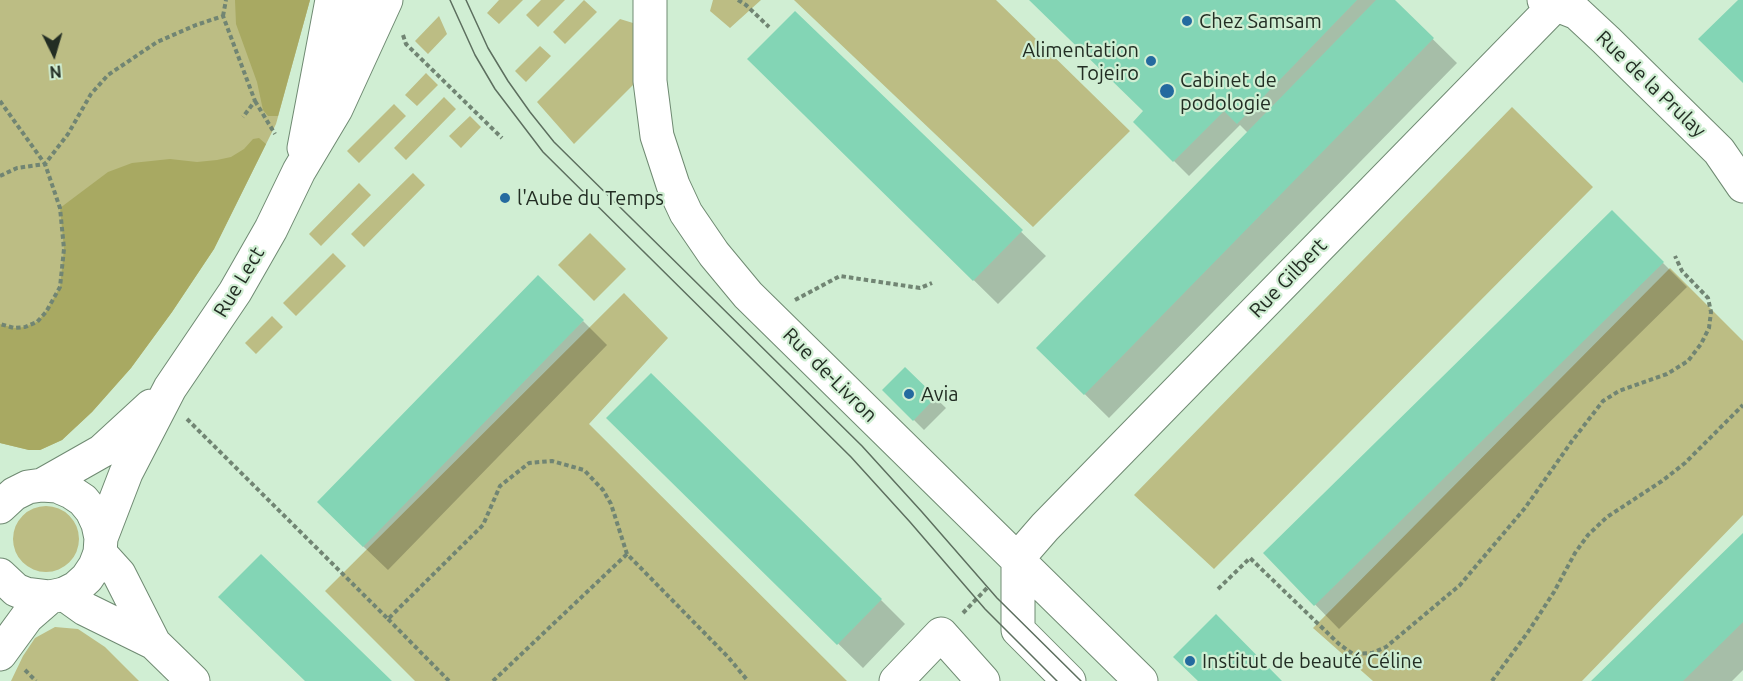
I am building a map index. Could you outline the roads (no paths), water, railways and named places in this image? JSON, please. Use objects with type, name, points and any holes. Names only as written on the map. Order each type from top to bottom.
[{"type":"street","name":"Rue Lect","points":[[299,171],[332,0]]},
{"type":"street","name":"Rue Lect","points":[[299,171],[359,0]]},
{"type":"street","name":"Rue de-Livron","points":[[650,0],[650,81],[657,136],[686,213],[714,255],[748,295],[1141,681]]},
{"type":"street","name":"Rue Gilbert","points":[[1018,558],[1045,527],[1553,2]]},
{"type":"street","name":"Rue de la Prulay","points":[[1553,2],[1577,13],[1606,40],[1719,151],[1743,186]]},
{"type":"street","name":"Rue Lect","points":[[0,654],[27,617],[57,595],[76,588],[95,566],[100,545],[126,473],[170,388],[235,292],[271,229],[299,171],[394,13]]},
{"type":"street","name":"Rue Lect","points":[[0,507],[23,482],[102,451],[170,388]]},
{"type":"street","points":[[23,482],[57,486],[83,500],[95,517],[100,545],[119,574],[154,643]]},
{"type":"street","points":[[1018,558],[1017,630],[1069,681]]},
{"type":"street","points":[[0,575],[16,590],[26,594],[57,595],[154,643],[193,681]]},
{"type":"street","points":[[896,681],[941,634],[983,681]]},
{"type":"tram line","points":[[450,0],[475,55],[495,89],[543,152],[851,457],[985,609],[1057,681]]},
{"type":"tram line","points":[[466,0],[488,48],[508,81],[554,142],[862,446],[997,598],[1081,681]]},
{"type":"place","name":"Chez Samsam","points":[[1187,21]]},
{"type":"place","name":"Alimentation Tojeiro","points":[[1151,61]]},
{"type":"place","name":"Cabinet de podologie","points":[[1167,91]]},
{"type":"place","name":"l'Aube du Temps","points":[[505,198]]},
{"type":"place","name":"Avia","points":[[909,394]]},
{"type":"place","name":"Institut de beauté Céline","points":[[1190,661]]}]
